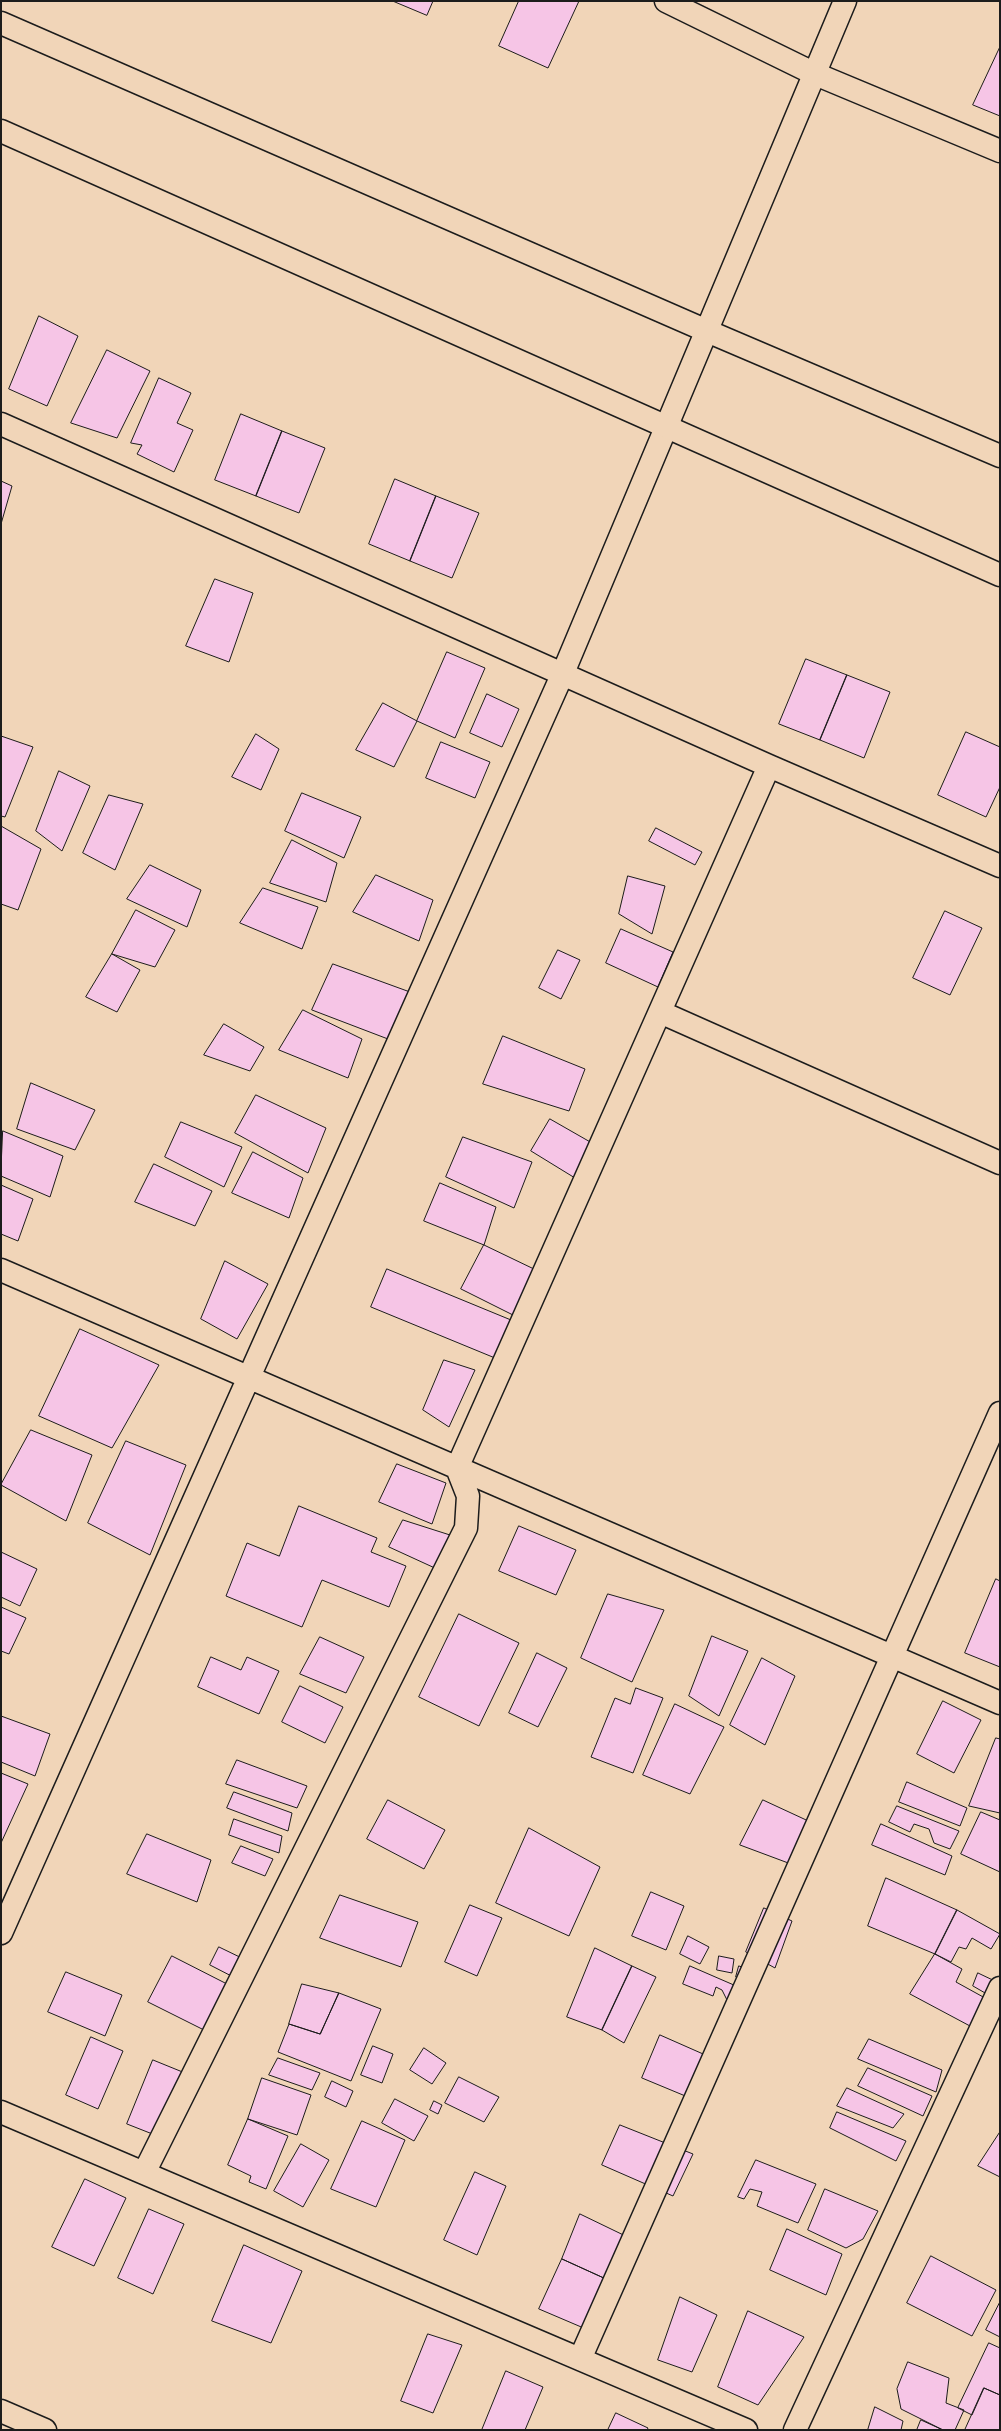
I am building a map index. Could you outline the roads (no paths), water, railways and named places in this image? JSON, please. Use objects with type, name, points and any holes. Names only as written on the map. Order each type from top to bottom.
[{"type":"street","points":[[666,1],[813,73],[1000,151]]},
{"type":"street","points":[[1,1933],[563,673],[665,426],[707,331],[813,73],[845,1]]},
{"type":"street","points":[[1,23],[707,331],[1000,456]]},
{"type":"street","points":[[1,131],[1000,575]]},
{"type":"street","points":[[1,424],[769,766],[1000,866]]},
{"type":"street","points":[[144,2173],[466,1528],[468,1496],[457,1468],[769,766]]},
{"type":"street","points":[[660,1012],[1000,1163]]},
{"type":"street","points":[[1,1270],[1000,1703]]},
{"type":"street","points":[[580,2359],[1000,1413]]},
{"type":"street","points":[[795,2430],[1000,1988]]},
{"type":"street","points":[[1,2112],[746,2430]]},
{"type":"street","points":[[1,2411],[45,2430]]}]
